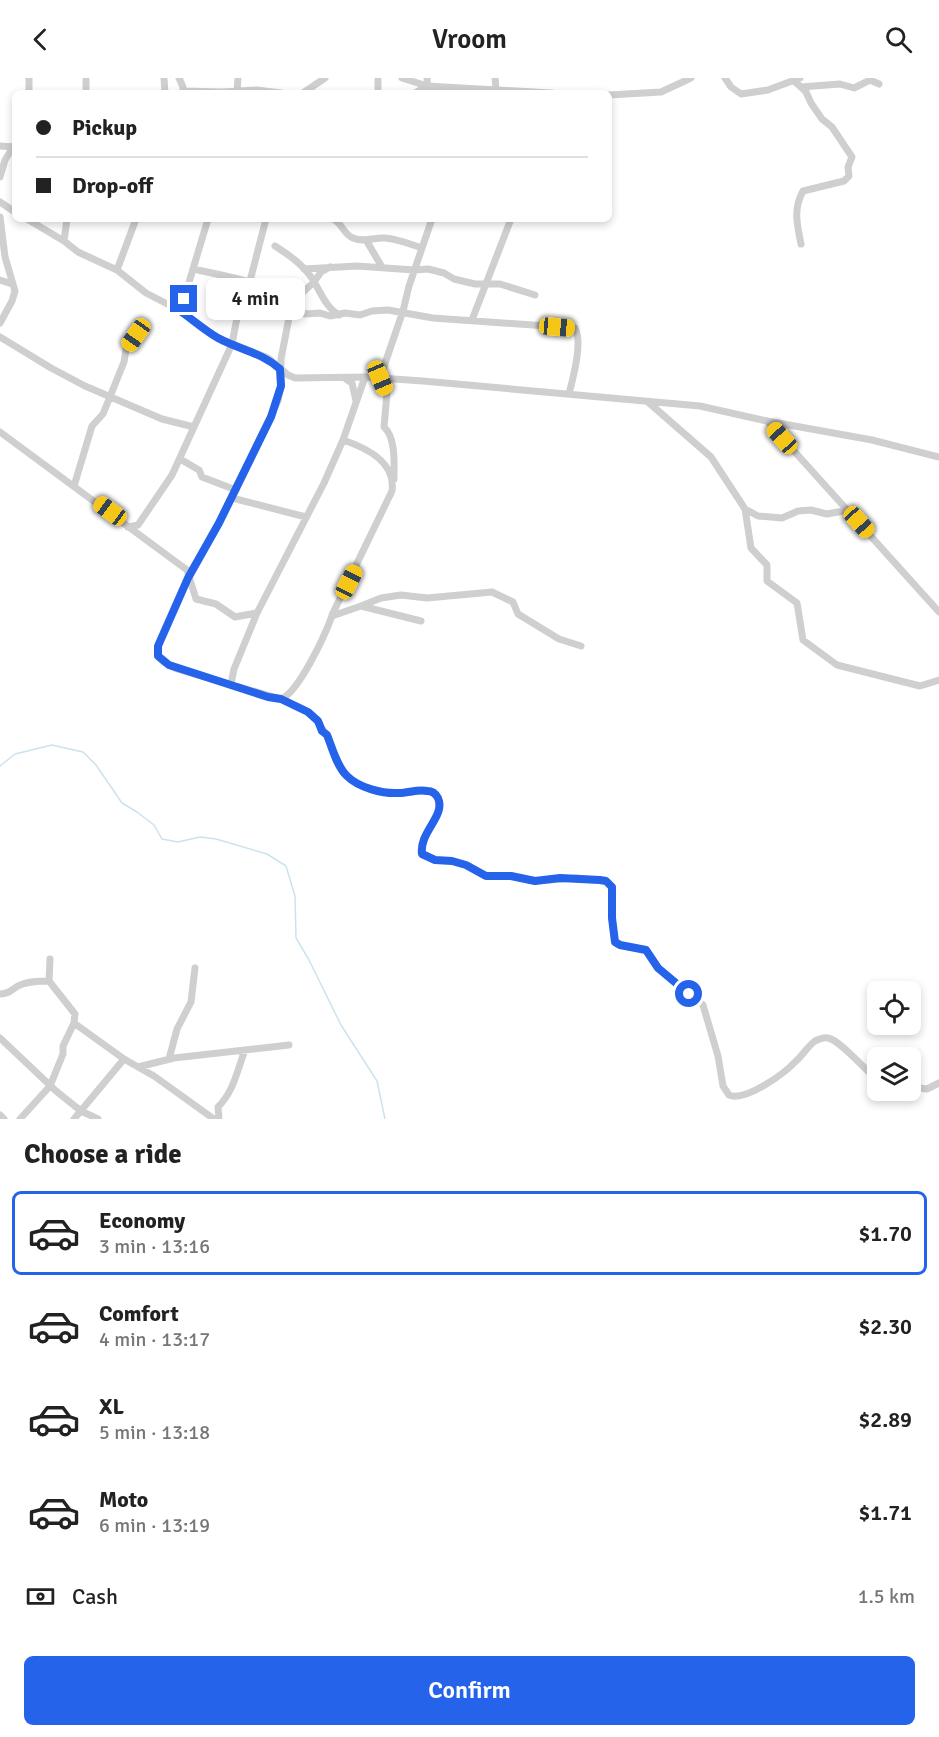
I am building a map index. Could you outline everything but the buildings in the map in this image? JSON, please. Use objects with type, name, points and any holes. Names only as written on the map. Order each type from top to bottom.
[{"type":"street","points":[[307,90],[325,78]]},
{"type":"street","points":[[402,78],[427,86],[510,90]]},
{"type":"street","points":[[495,78],[496,89]]},
{"type":"street","points":[[612,95],[660,92],[691,78]]},
{"type":"street","points":[[725,78],[730,87],[741,94],[768,90],[797,79],[822,119],[832,128],[852,157],[848,167],[849,176],[844,181],[803,191],[800,196],[796,215],[801,244]]},
{"type":"street","points":[[801,87],[840,84],[854,88],[870,80],[879,84]]},
{"type":"street","points":[[0,177],[5,160],[12,149]]},
{"type":"street","points":[[0,217],[5,257],[14,295],[0,323]]},
{"type":"street","points":[[32,222],[78,252],[117,270],[146,293],[179,310],[218,338],[268,358],[295,378],[380,378],[700,406],[766,421],[872,440],[939,457]]},
{"type":"street","points":[[64,241],[67,222]]},
{"type":"street","points":[[117,270],[135,222]]},
{"type":"street","points":[[179,310],[207,222]]},
{"type":"street","points":[[128,527],[138,525],[162,493],[180,459],[232,344],[264,222]]},
{"type":"street","points":[[338,222],[346,234],[356,239],[390,238],[422,248]]},
{"type":"street","points":[[281,699],[292,692],[321,643],[392,491],[394,479],[392,443],[384,427],[387,393],[380,378],[431,222]]},
{"type":"street","points":[[472,320],[510,222]]},
{"type":"street","points":[[366,240],[382,267]]},
{"type":"street","points":[[275,246],[304,268],[331,310],[339,315]]},
{"type":"street","points":[[330,267],[321,272],[314,282],[292,302],[280,359],[281,386],[278,401],[234,494],[188,578],[158,646],[158,656],[162,661],[177,669],[281,699],[308,712],[318,721],[322,731],[327,735],[346,776],[357,783],[380,791],[397,793],[428,790],[435,794],[439,799],[440,810],[425,833],[421,846],[422,854],[435,860],[466,865],[486,876],[511,876],[535,881],[576,878],[606,881],[612,887],[613,939],[620,945],[646,950],[658,968],[703,1005],[718,1056],[723,1086],[729,1095],[740,1097],[765,1084],[788,1069],[815,1041],[825,1038],[843,1048],[867,1070]]},
{"type":"street","points":[[304,268],[428,269],[444,273],[454,279],[500,284],[535,295]]},
{"type":"street","points":[[193,269],[247,281],[292,302],[305,314],[320,313],[330,316],[345,313],[360,315],[380,310],[403,311],[433,318],[575,328],[578,336],[569,394]]},
{"type":"street","points":[[0,279],[12,284]]},
{"type":"street","points":[[74,486],[92,426],[103,414],[124,362],[126,349],[136,335]]},
{"type":"street","points":[[0,337],[85,386],[111,395],[162,419],[194,427]]},
{"type":"street","points":[[231,684],[234,669],[257,613],[343,440],[365,377]]},
{"type":"street","points":[[346,379],[352,383],[356,401]]},
{"type":"street","points":[[648,402],[711,457],[744,509],[751,548],[767,565],[767,580],[797,603],[803,640],[837,665],[920,686],[939,680]]},
{"type":"street","points":[[766,421],[939,612]]},
{"type":"street","points":[[0,432],[187,570],[196,599],[216,604],[235,617],[257,613]]},
{"type":"street","points":[[343,440],[369,449],[384,464],[394,479]]},
{"type":"street","points":[[180,459],[199,470],[202,477],[234,494],[306,517]]},
{"type":"street","points":[[744,509],[758,516],[782,518],[798,511],[811,510],[827,514],[848,510]]},
{"type":"street","points":[[332,616],[381,598],[401,595],[427,598],[492,592],[513,602],[518,614],[559,639],[581,646]]},
{"type":"street","points":[[362,606],[421,621]]},
{"type":"street","points":[[20,1119],[50,1086],[63,1054],[63,1046],[74,1023],[75,1014],[49,981],[50,959]]},
{"type":"street","points":[[169,1059],[177,1029],[191,1002],[195,968]]},
{"type":"street","points":[[0,994],[9,994],[19,985],[35,981],[49,981]]},
{"type":"street","points":[[74,1023],[214,1119]]},
{"type":"street","points":[[0,1038],[50,1086],[81,1111],[98,1119]]},
{"type":"street","points":[[138,1067],[169,1059],[289,1045]]},
{"type":"street","points":[[219,1119],[218,1107],[232,1089],[244,1050]]},
{"type":"street","points":[[74,1119],[124,1059]]},
{"type":"street","points":[[921,1088],[927,1089],[939,1083]]},
{"type":"street","points":[[0,1115],[4,1119]]},
{"type":"waterway","points":[[0,766],[15,754],[52,745],[83,752],[96,765],[122,803],[154,825],[162,839],[178,842],[200,837],[216,839],[267,854],[286,866],[295,896],[296,938],[341,1025],[377,1081],[385,1119]]},
{"type":"route","points":[[184,299],[179,310],[218,338],[268,358],[280,369],[281,386],[271,417],[232,498],[188,578],[158,646],[157,652],[162,661],[177,669],[281,699],[308,712],[318,721],[322,731],[327,735],[346,776],[357,783],[380,791],[397,793],[428,790],[435,794],[439,799],[440,810],[425,833],[421,846],[422,854],[435,860],[466,865],[486,876],[511,876],[535,881],[576,878],[606,881],[612,887],[613,939],[615,942],[646,950],[658,968],[689,994]]}]
